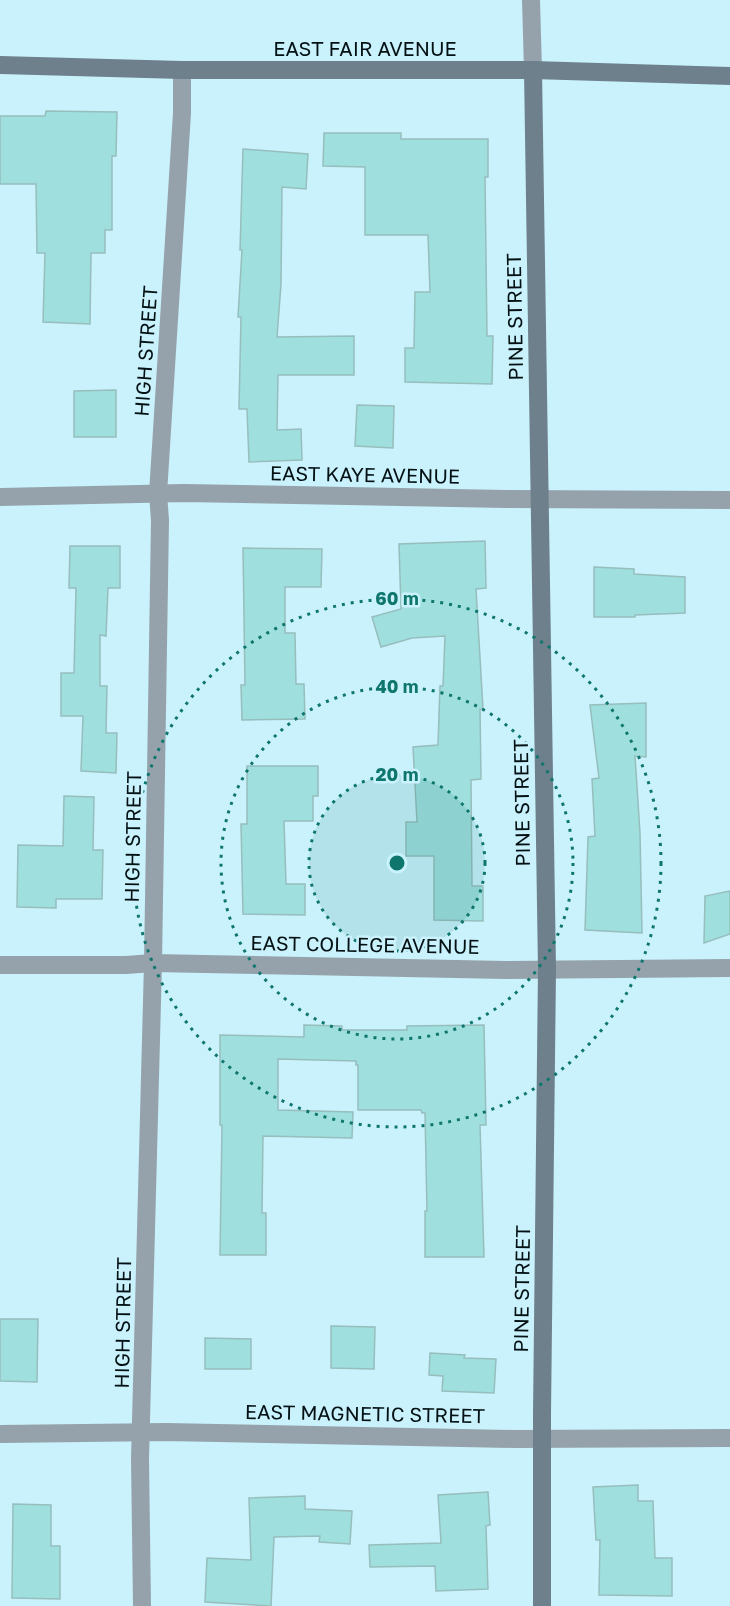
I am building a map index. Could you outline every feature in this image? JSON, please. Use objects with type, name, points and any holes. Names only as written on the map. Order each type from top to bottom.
[{"type":"street","name":"PINE STREET","points":[[531,0],[547,969],[542,1606]]},
{"type":"street","name":"EAST FAIR AVENUE","points":[[0,65],[182,70],[533,70],[730,76]]},
{"type":"street","name":"HIGH STREET","points":[[142,1606],[140,1460],[153,963],[160,520],[158,494],[182,113],[182,70]]},
{"type":"street","name":"EAST KAYE AVENUE","points":[[0,497],[158,494],[730,500]]},
{"type":"street","name":"EAST COLLEGE AVENUE","points":[[0,965],[153,963],[547,969],[730,968]]},
{"type":"street","name":"EAST MAGNETIC STREET","points":[[0,1434],[142,1432],[542,1438],[730,1438]]},
{"type":"building","points":[[46,111],[117,112],[116,156],[112,156],[112,230],[105,230],[105,253],[91,253],[90,324],[43,322],[45,253],[37,253],[36,184],[0,184],[0,116],[45,116]]},
{"type":"building","points":[[324,133],[401,133],[401,139],[488,139],[488,177],[485,177],[487,336],[493,336],[492,384],[405,382],[405,348],[414,348],[415,292],[430,292],[428,235],[365,235],[365,167],[323,166]]},
{"type":"building","points":[[243,149],[308,154],[306,189],[282,187],[281,284],[277,337],[354,336],[354,375],[278,375],[277,430],[301,429],[302,460],[249,462],[247,409],[239,409],[241,317],[238,317],[242,250],[240,250]]},
{"type":"building","points":[[116,390],[116,437],[74,437],[74,391]]},
{"type":"building","points":[[357,405],[394,406],[393,448],[355,446]]},
{"type":"building","points":[[485,541],[486,588],[476,589],[483,709],[480,709],[481,779],[471,780],[472,886],[483,886],[483,921],[434,920],[434,856],[406,856],[406,822],[417,822],[413,747],[438,745],[445,636],[412,638],[381,647],[372,617],[401,609],[399,544]]},
{"type":"building","points":[[70,546],[120,546],[120,588],[108,588],[106,636],[100,635],[100,686],[107,686],[106,733],[117,733],[116,773],[81,771],[83,716],[61,716],[61,673],[74,673],[76,588],[69,588]]},
{"type":"building","points":[[243,548],[322,549],[321,587],[285,587],[285,633],[295,633],[296,684],[304,684],[305,719],[242,720],[241,685],[245,685]]},
{"type":"building","points":[[594,567],[634,569],[634,574],[685,577],[685,613],[635,615],[635,617],[594,617]]},
{"type":"building","points":[[646,703],[646,757],[635,756],[640,833],[642,933],[585,930],[588,837],[595,836],[592,779],[599,778],[590,705]]},
{"type":"building","points":[[247,766],[318,766],[318,796],[313,796],[313,821],[284,821],[286,884],[305,884],[305,915],[243,914],[241,824],[247,824]]},
{"type":"building","points":[[64,796],[94,797],[93,850],[103,850],[102,899],[56,899],[56,908],[17,907],[18,845],[63,846]]},
{"type":"building","points":[[730,891],[730,934],[704,943],[705,896]]},
{"type":"building","points":[[304,1025],[342,1026],[342,1030],[407,1030],[407,1026],[484,1025],[486,1125],[480,1125],[484,1257],[425,1257],[425,1211],[427,1211],[425,1113],[421,1110],[358,1110],[358,1065],[356,1061],[278,1059],[278,1110],[353,1112],[352,1138],[263,1136],[262,1213],[266,1213],[266,1255],[220,1255],[222,1125],[220,1125],[220,1035],[304,1037]]},
{"type":"building","points":[[0,1319],[38,1319],[37,1382],[0,1381]]},
{"type":"building","points":[[331,1326],[375,1327],[374,1369],[331,1368]]},
{"type":"building","points":[[205,1338],[251,1339],[251,1369],[205,1369]]},
{"type":"building","points":[[430,1353],[465,1355],[464,1358],[496,1359],[494,1393],[442,1391],[443,1376],[429,1375]]},
{"type":"building","points":[[638,1485],[638,1501],[653,1501],[655,1558],[672,1558],[672,1596],[599,1595],[600,1540],[596,1540],[593,1487]]},
{"type":"building","points":[[488,1492],[490,1525],[486,1526],[488,1589],[436,1591],[435,1566],[370,1567],[369,1545],[441,1543],[438,1495]]},
{"type":"building","points":[[305,1496],[305,1509],[352,1511],[350,1544],[319,1542],[320,1536],[274,1537],[271,1606],[205,1602],[207,1558],[251,1560],[249,1498]]},
{"type":"building","points":[[13,1504],[51,1505],[51,1546],[60,1546],[60,1599],[12,1598]]}]
